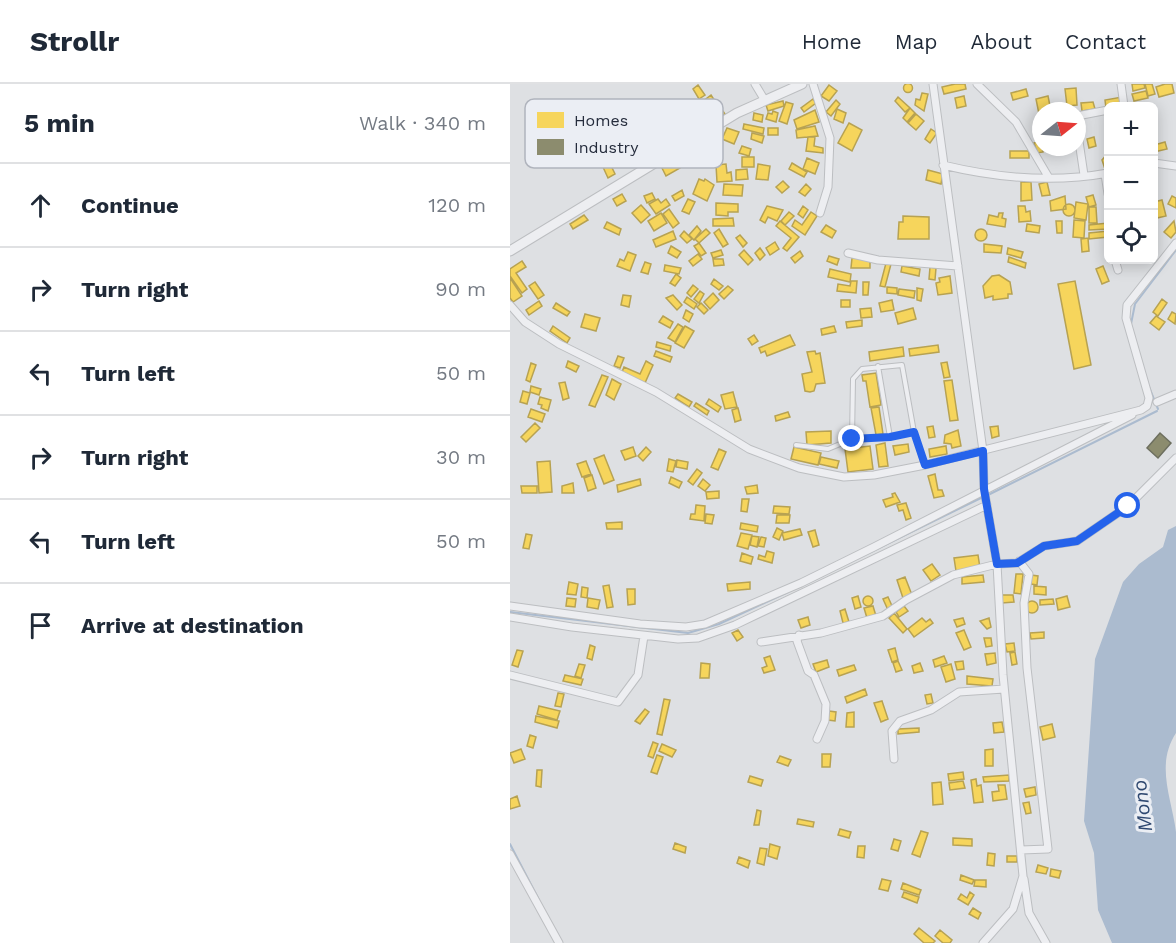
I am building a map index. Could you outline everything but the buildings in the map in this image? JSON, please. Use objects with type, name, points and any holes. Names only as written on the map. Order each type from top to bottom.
[{"type":"street","points":[[755,84],[764,99]]},
{"type":"street","points":[[723,124],[764,99],[802,84]]},
{"type":"street","points":[[813,84],[830,138],[828,187],[820,213]]},
{"type":"street","points":[[933,84],[983,451],[984,489],[997,564],[1004,688],[1023,876],[1029,914],[1046,943]]},
{"type":"street","points":[[977,84],[1016,122],[1049,178]]},
{"type":"street","points":[[1121,84],[1123,102]]},
{"type":"street","points":[[1086,114],[1104,111]]},
{"type":"street","points":[[1081,156],[1084,176]]},
{"type":"street","points":[[1158,164],[1176,166]]},
{"type":"street","points":[[943,165],[991,177],[1049,178],[1104,173]]},
{"type":"street","points":[[510,251],[649,168]]},
{"type":"street","points":[[1150,405],[1126,318],[1128,305],[1176,243]]},
{"type":"street","points":[[848,253],[878,260],[957,266]]},
{"type":"street","points":[[1116,264],[1118,270]]},
{"type":"street","points":[[510,305],[525,322],[559,344],[656,392],[749,449],[799,468],[844,477],[874,475],[925,465],[1150,405]]},
{"type":"street","points":[[510,606],[640,624],[686,627],[705,624],[801,583],[984,489],[1100,434],[1150,405],[1176,394]]},
{"type":"street","points":[[761,642],[821,633],[883,616],[906,600],[953,575],[1019,561],[1044,546],[1077,541],[1128,506],[1176,458]]},
{"type":"street","points":[[510,616],[644,636],[698,638],[728,628],[987,505]]},
{"type":"street","points":[[1019,561],[1029,574],[1024,603],[1027,668],[1048,849],[1021,850]]},
{"type":"street","points":[[799,635],[796,641],[808,671],[814,675],[826,704],[825,721],[817,739]]},
{"type":"street","points":[[510,675],[618,702],[638,675],[644,636]]},
{"type":"street","points":[[894,759],[892,731],[900,721],[931,710],[960,692],[1004,688]]},
{"type":"street","points":[[510,854],[559,943]]},
{"type":"street","points":[[983,943],[1013,909],[1023,876]]},
{"type":"lane","points":[[852,439],[853,379],[862,369],[902,364],[914,432],[925,465]]},
{"type":"lane","points":[[878,366],[890,437]]},
{"type":"lane","points":[[796,445],[828,450],[852,439],[890,437],[914,432]]},
{"type":"water","name":"Mono","points":[[1176,526],[1176,733],[1170,745],[1166,770],[1176,832],[1176,943],[1112,943],[1098,910],[1094,853],[1084,821],[1095,659],[1123,582],[1139,564],[1163,547],[1168,530]]},
{"type":"waterway","points":[[1131,324],[1135,304],[1176,250]]},
{"type":"waterway","points":[[1149,387],[1158,409]]},
{"type":"waterway","points":[[988,495],[1157,411]]},
{"type":"waterway","points":[[850,562],[983,497]]},
{"type":"waterway","points":[[510,612],[688,633],[719,624],[788,592]]},
{"type":"waterway","points":[[510,844],[539,900]]},
{"type":"route","points":[[852,439],[890,437],[914,432],[925,465],[983,451],[984,489],[997,564],[1017,563],[1044,546],[1077,541],[1128,506]]}]
